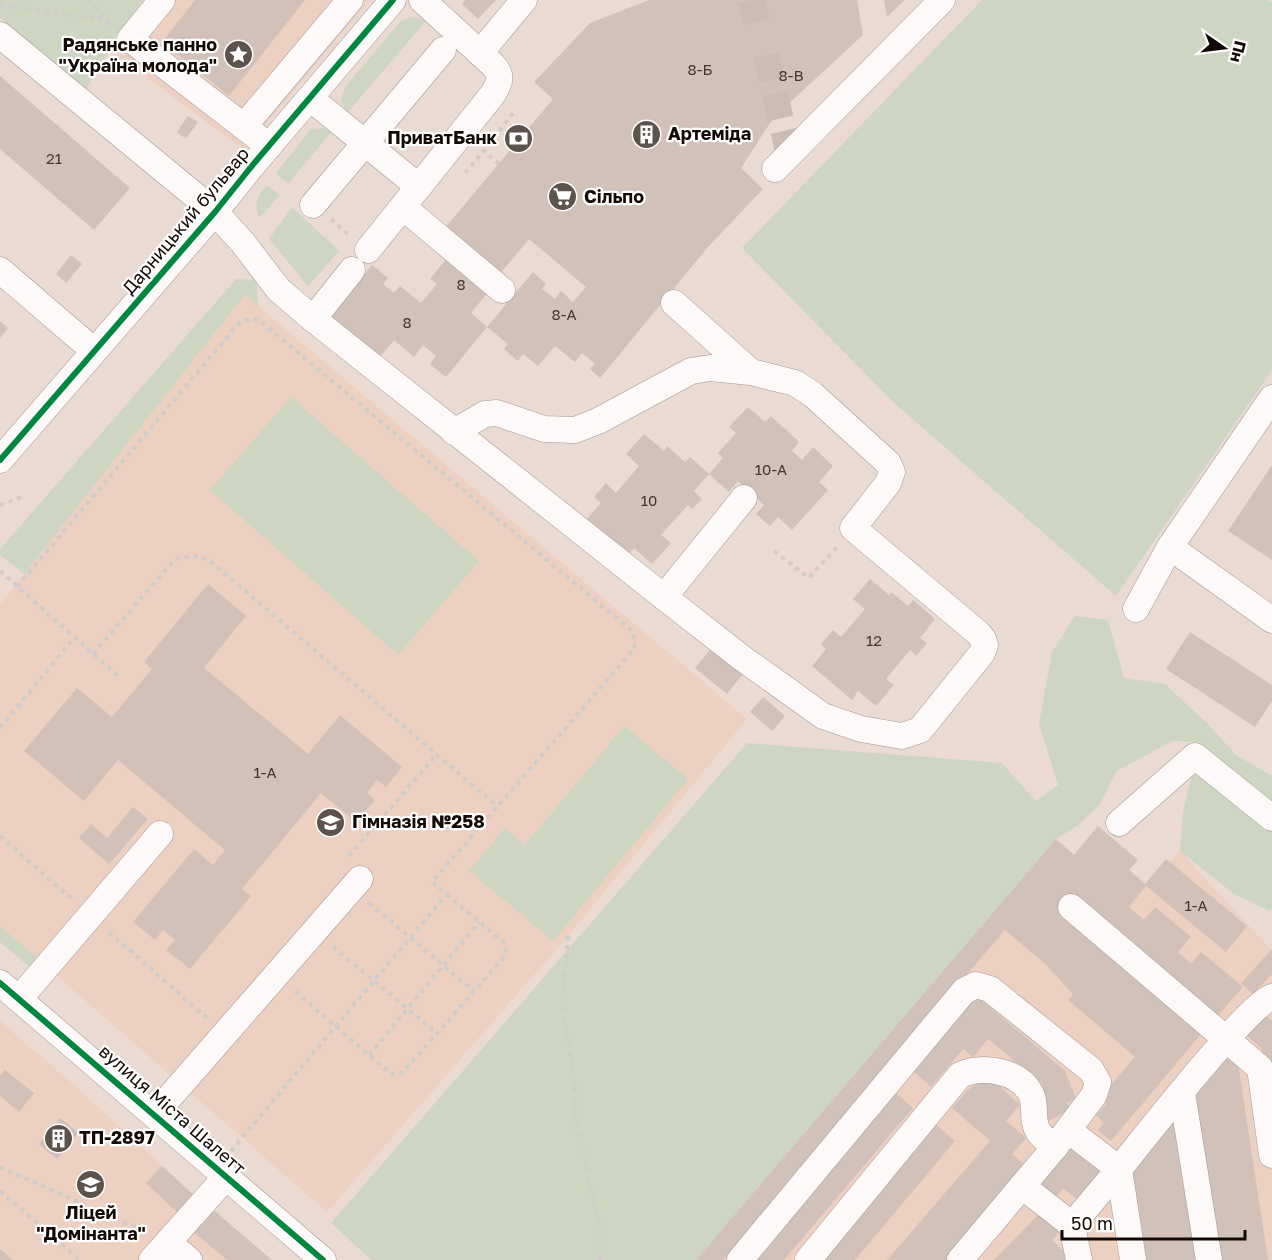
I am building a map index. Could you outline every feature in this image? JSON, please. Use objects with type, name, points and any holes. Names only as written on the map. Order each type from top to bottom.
[{"type":"street","points":[[162,0],[130,39],[269,146]]},
{"type":"street","points":[[244,126],[350,0]]},
{"type":"street","name":"Дарницький бульвар","points":[[0,460],[215,212],[393,0]]},
{"type":"street","points":[[313,319],[493,94],[501,80],[499,71],[422,0]]},
{"type":"street","points":[[480,53],[524,0]]},
{"type":"street","points":[[775,169],[942,0]]},
{"type":"street","points":[[0,35],[215,212],[243,243],[279,290],[313,319],[454,432],[664,597],[823,716],[861,729],[902,736],[911,734],[920,730],[982,653],[985,645],[978,633],[853,528],[888,483],[892,472],[888,463],[804,388],[795,383],[751,372],[710,368],[691,371],[598,421],[575,430],[544,429],[497,412],[485,414],[454,432]]},
{"type":"street","points":[[313,205],[443,50]]},
{"type":"street","points":[[310,98],[419,187]]},
{"type":"street","points":[[403,207],[502,290]]},
{"type":"street","points":[[0,270],[93,350]]},
{"type":"street","points":[[674,303],[751,372]]},
{"type":"street","points":[[1136,609],[1170,547],[1272,398]]},
{"type":"street","points":[[664,597],[744,498]]},
{"type":"street","points":[[1170,547],[1272,620]]},
{"type":"street","points":[[1119,823],[1195,756],[1272,818]]},
{"type":"street","points":[[20,999],[159,834]]},
{"type":"street","points":[[154,1115],[356,884]]},
{"type":"street","points":[[1071,907],[1260,1068],[1272,1155]]},
{"type":"street","name":"вулиця Міста Шалетт","points":[[0,983],[154,1115],[227,1165],[323,1260]]},
{"type":"street","points":[[740,1260],[970,987],[983,985],[1095,1075],[1098,1082],[1097,1089],[1061,1138],[960,1260]]},
{"type":"street","points":[[1072,1226],[1226,1039],[1261,1004],[1272,997]]},
{"type":"street","points":[[808,1260],[960,1075],[971,1070],[986,1069],[1004,1073],[1021,1083],[1030,1093],[1035,1107],[1038,1131],[1061,1138],[1119,1169]]},
{"type":"street","points":[[1182,1093],[1209,1260]]},
{"type":"street","points":[[189,1260],[160,1251],[227,1165]]},
{"type":"street","points":[[1119,1169],[1133,1260]]},
{"type":"street","points":[[1022,1186],[1072,1226],[1079,1260]]},
{"type":"path","points":[[89,0],[114,26]]},
{"type":"path","points":[[0,5],[106,20]]},
{"type":"path","points":[[471,166],[513,113]]},
{"type":"path","points":[[484,151],[499,164]]},
{"type":"path","points":[[313,205],[360,260]]},
{"type":"path","points":[[17,587],[239,323],[249,319],[259,320],[631,630],[635,639],[634,649],[432,882],[503,942],[506,950],[505,956],[403,1072],[398,1075],[391,1074],[276,975]]},
{"type":"path","points":[[0,505],[22,497]]},
{"type":"path","points":[[774,550],[809,578],[853,528]]},
{"type":"path","points":[[93,654],[175,560],[194,556],[208,560],[498,807]]},
{"type":"path","points":[[0,570],[119,677]]},
{"type":"path","points":[[0,728],[74,638]]},
{"type":"path","points":[[436,754],[342,863],[356,884],[410,938],[474,991]]},
{"type":"path","points":[[0,836],[225,1034]]},
{"type":"path","points":[[227,1165],[336,1026],[447,894]]},
{"type":"path","points":[[369,1055],[479,922]]},
{"type":"path","points":[[314,931],[437,1033]]},
{"type":"path","points":[[568,936],[562,1006],[574,1077],[576,1125],[600,1224],[600,1260]]},
{"type":"path","points":[[0,1167],[160,1251]]},
{"type":"path","points":[[0,1191],[80,1260]]},
{"type":"shaded area","points":[[149,0],[370,0],[244,150],[115,54]]},
{"type":"shaded area","name":"Гімназія №258","points":[[245,295],[747,719],[568,936],[327,1212],[0,926],[0,604]]},
{"type":"shaded area","points":[[1098,826],[1138,860],[1129,870],[1147,885],[1180,851],[1272,951],[1272,1260],[696,1260],[1056,839],[1074,855]]},
{"type":"shaded area","name":"Ліцей \"Домінанта\"","points":[[0,1021],[73,1084],[197,1198],[272,1260],[0,1260]]},
{"type":"green space","points":[[0,0],[142,0],[85,90],[0,18]]},
{"type":"green space","points":[[982,0],[1267,0],[1272,3],[1272,370],[1116,596],[893,402],[742,248]]},
{"type":"green space","points":[[412,17],[427,20],[347,113],[341,101],[345,87],[400,22]]},
{"type":"green space","points":[[322,128],[332,131],[288,184],[276,173],[311,129]]},
{"type":"green space","points":[[267,185],[280,195],[259,218],[257,200]]},
{"type":"green space","points":[[292,207],[339,251],[308,286],[269,239]]},
{"type":"green space","points":[[236,279],[257,280],[258,306],[245,295],[24,574],[0,555],[0,549]]},
{"type":"green space","points":[[291,397],[479,561],[398,655],[210,490]]},
{"type":"green space","points":[[1075,616],[1108,620],[1124,678],[1165,684],[1208,724],[1236,755],[1272,776],[1272,909],[1270,911],[1234,894],[1180,851],[1183,812],[1200,742],[1172,741],[1117,771],[1099,805],[1077,826],[1056,839],[696,1260],[371,1260],[331,1223],[747,743],[1002,763],[1036,801],[1058,785],[1039,724],[1052,652]]},
{"type":"green space","points":[[624,726],[688,779],[553,941],[469,871],[505,828],[525,845]]},
{"type":"green space","points":[[0,926],[40,960],[32,969],[0,942]]},
{"type":"building","points":[[195,0],[305,0],[229,96],[162,42]]},
{"type":"building","points":[[465,0],[496,0],[478,19],[462,4]]},
{"type":"building","points":[[649,0],[857,0],[863,35],[774,117],[741,168],[763,189],[708,247],[600,378],[590,369],[595,364],[582,353],[575,362],[555,346],[538,366],[523,354],[518,361],[504,349],[508,344],[487,327],[533,272],[546,284],[542,289],[555,299],[561,291],[573,302],[586,287],[529,239],[499,275],[444,229],[553,99],[534,82],[590,23]]},
{"type":"building","points":[[884,0],[905,0],[887,17]]},
{"type":"building","points":[[0,76],[130,188],[94,230],[0,149]]},
{"type":"building","points":[[188,116],[198,122],[186,139],[177,132]]},
{"type":"building","points":[[71,255],[82,264],[66,283],[56,274]]},
{"type":"building","points":[[449,256],[490,290],[471,313],[487,327],[446,377],[430,364],[436,356],[423,345],[414,357],[394,340],[373,365],[327,319],[372,265],[388,278],[383,284],[394,293],[400,286],[421,303],[437,284],[430,279]]},
{"type":"building","points":[[0,321],[8,328],[0,338]]},
{"type":"building","points":[[748,407],[765,422],[771,416],[799,442],[792,451],[802,460],[813,447],[833,466],[819,482],[828,490],[792,530],[778,517],[770,526],[756,514],[764,505],[738,481],[729,492],[709,474],[723,458],[718,453],[736,433],[729,427]]},
{"type":"building","points":[[644,434],[664,451],[667,446],[685,462],[690,457],[709,474],[694,491],[702,499],[692,509],[688,505],[661,535],[671,543],[652,564],[634,548],[627,557],[585,521],[601,503],[594,497],[606,483],[616,493],[639,466],[626,454]]},
{"type":"building","points":[[1272,465],[1272,560],[1228,531]]},
{"type":"building","points":[[870,579],[889,595],[891,592],[908,606],[913,600],[935,619],[920,638],[927,643],[916,656],[910,650],[886,679],[894,685],[876,706],[858,691],[852,700],[812,666],[826,649],[821,644],[833,630],[841,637],[865,609],[853,599]]},
{"type":"building","points":[[208,584],[246,616],[204,668],[308,754],[340,715],[402,767],[386,787],[377,780],[367,793],[375,800],[356,822],[321,793],[242,889],[251,896],[190,969],[166,950],[175,940],[163,930],[155,940],[133,922],[194,849],[213,865],[225,850],[118,760],[84,801],[24,751],[77,688],[112,717],[152,669],[144,662]]},
{"type":"building","points":[[1190,632],[1272,685],[1272,701],[1255,727],[1166,669]]},
{"type":"building","points":[[711,649],[743,674],[727,694],[695,668]]},
{"type":"building","points":[[763,697],[785,716],[772,731],[750,712]]},
{"type":"building","points":[[133,807],[148,819],[109,864],[79,838],[91,824],[107,838]]},
{"type":"building","points":[[1098,826],[1138,860],[1129,870],[1145,884],[1166,859],[1247,926],[1226,952],[1146,886],[1129,907],[1144,920],[1155,907],[1191,937],[1178,952],[1191,964],[1201,952],[1243,987],[1217,1017],[1072,894],[1058,910],[1202,1033],[1111,1141],[1098,1130],[1104,1123],[1096,1115],[1107,1103],[1101,1097],[1135,1057],[1068,1000],[1073,994],[1045,964],[1005,930],[723,1260],[696,1260],[1056,839],[1074,855]]},
{"type":"building","points":[[1272,949],[1272,974],[1253,994],[1241,983]]},
{"type":"building","points":[[977,996],[1065,1071],[1076,1099],[1067,1103],[1070,1111],[1045,1122],[1042,1084],[988,1039],[973,1057],[963,1049],[931,1087],[913,1071]]},
{"type":"building","points":[[1261,1011],[1272,1021],[1272,1103],[1262,1049],[1243,1032]]},
{"type":"building","points":[[1226,1054],[1238,1063],[1268,1260],[1218,1260],[1192,1095]]},
{"type":"building","points":[[5,1070],[34,1093],[19,1112],[0,1096],[0,1076]]},
{"type":"building","points":[[995,1082],[1020,1105],[1006,1121],[1026,1138],[1012,1154],[1029,1168],[950,1260],[887,1260],[990,1141],[952,1108],[969,1089],[978,1083]]},
{"type":"building","points":[[894,1092],[913,1108],[784,1260],[751,1260]]},
{"type":"building","points":[[1172,1116],[1196,1260],[1147,1260],[1130,1159]]},
{"type":"building","name":"ТП-2897","points":[[60,1118],[78,1133],[57,1159],[39,1144]]},
{"type":"building","points":[[934,1123],[955,1141],[855,1260],[819,1260]]},
{"type":"building","points":[[1068,1147],[1101,1173],[1079,1201],[1063,1188],[1055,1198],[1038,1185]]},
{"type":"building","points":[[162,1166],[197,1198],[180,1215],[146,1183]]},
{"type":"building","points":[[210,1207],[272,1260],[227,1260],[191,1230]]},
{"type":"building","points":[[1042,1211],[1061,1230],[1052,1240],[1072,1260],[994,1260]]},
{"type":"building","points":[[0,1249],[13,1260],[0,1260]]},
{"type":"tunnel","points":[[751,0],[757,22]]},
{"type":"tunnel","points":[[766,55],[789,155]]},
{"type":"cycle path","points":[[0,460],[215,212],[393,0]]},
{"type":"cycle path","points":[[0,983],[323,1260]]},
{"type":"place","name":"Радянське панно \"Україна молода\"","points":[[238,55]]},
{"type":"place","name":"Артеміда","points":[[647,134]]},
{"type":"place","name":"ПриватБанк","points":[[518,138]]},
{"type":"place","name":"Сільпо","points":[[563,197]]},
{"type":"place","name":"Гімназія №258","points":[[331,822]]},
{"type":"place","name":"ТП-2897","points":[[58,1138]]},
{"type":"place","name":"Ліцей \"Домінанта\"","points":[[91,1184]]}]
